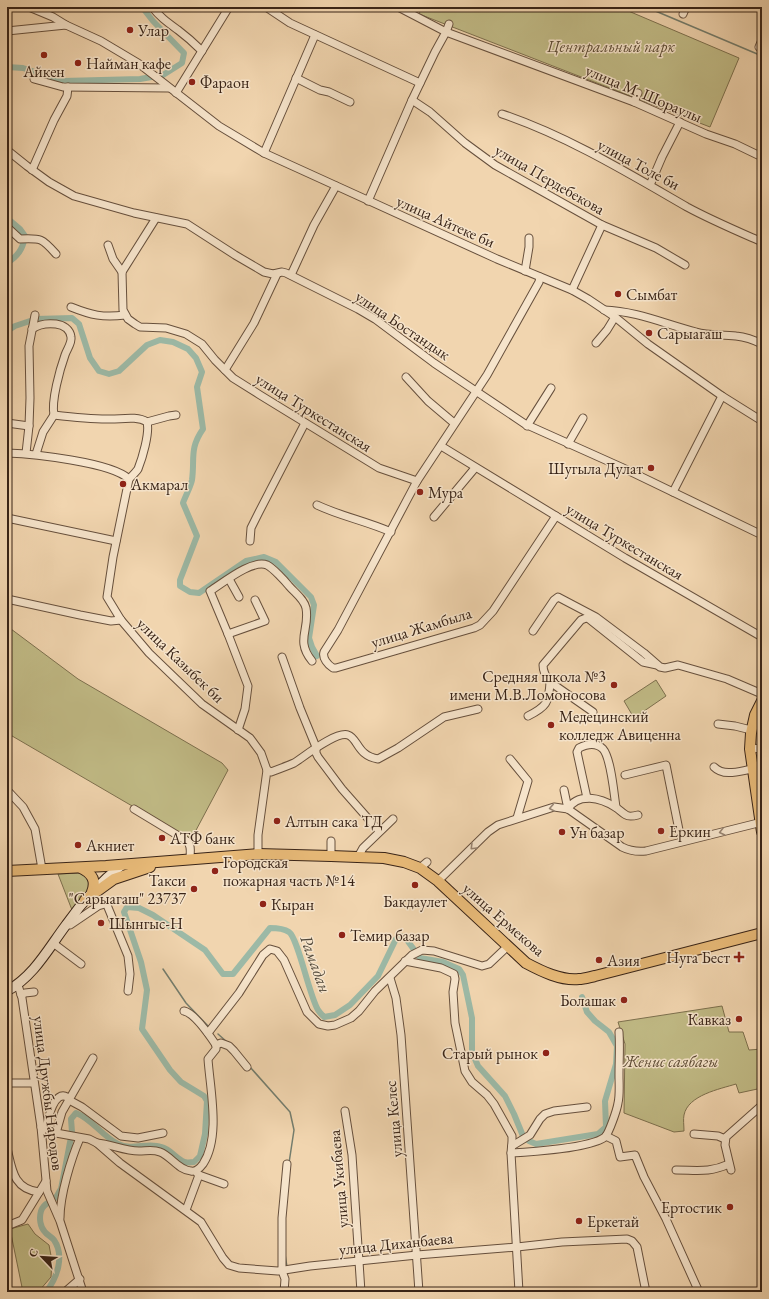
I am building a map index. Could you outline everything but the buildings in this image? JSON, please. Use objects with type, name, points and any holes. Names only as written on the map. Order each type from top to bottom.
[{"type":"main road","points":[[761,825],[750,749],[751,730],[755,715],[762,701]]},
{"type":"main road","name":"улица Ермекова","points":[[7,871],[81,868],[258,854],[384,858],[410,864],[424,865],[526,963],[539,970],[570,979],[579,979],[635,966],[762,933]]},
{"type":"main road","points":[[88,896],[114,879],[150,867],[159,862]]},
{"type":"main road","points":[[81,868],[92,876],[94,884],[88,896]]},
{"type":"street","name":"улица Айтеке би","points":[[30,7],[101,41],[127,56],[149,71],[219,126],[264,153],[524,271],[572,290],[604,310],[648,344],[722,396],[762,421]]},
{"type":"street","points":[[152,7],[166,22],[202,50]]},
{"type":"street","points":[[176,93],[229,7]]},
{"type":"street","points":[[266,7],[290,23],[420,83]]},
{"type":"street","name":"улица М. Шораулы","points":[[398,7],[446,32],[456,34],[634,102],[762,157]]},
{"type":"street","points":[[368,201],[412,100],[449,24]]},
{"type":"street","points":[[7,31],[66,25]]},
{"type":"street","points":[[264,153],[315,35]]},
{"type":"street","points":[[759,47],[762,40]]},
{"type":"street","points":[[296,78],[320,90],[350,102]]},
{"type":"street","points":[[34,79],[68,87],[169,88]]},
{"type":"street","points":[[32,170],[54,120],[67,96],[68,87]]},
{"type":"street","points":[[634,102],[638,93]]},
{"type":"street","name":"улица Пердебекова","points":[[412,100],[430,112],[448,129],[481,155],[602,225],[656,248],[685,265]]},
{"type":"street","name":"улица Толе би","points":[[502,114],[566,141],[713,220],[762,242]]},
{"type":"street","points":[[650,185],[662,157],[680,122]]},
{"type":"street","name":"улица Бостандык","points":[[7,150],[32,170],[74,196],[134,213],[187,224],[264,272],[269,274],[277,274],[282,272],[290,275],[358,309],[516,420],[673,492],[762,535]]},
{"type":"street","points":[[290,275],[314,225],[336,186]]},
{"type":"street","points":[[122,272],[156,218]]},
{"type":"street","points":[[572,290],[602,225]]},
{"type":"street","points":[[7,227],[20,239],[35,238],[41,240],[56,254]]},
{"type":"street","points":[[524,271],[529,247],[529,238]]},
{"type":"street","points":[[71,307],[103,317],[125,315],[123,310],[122,272],[113,258],[108,245]]},
{"type":"street","points":[[225,370],[254,323],[277,274]]},
{"type":"street","points":[[317,505],[365,521],[391,532],[417,482],[454,423],[476,392],[517,322],[539,282],[540,277]]},
{"type":"street","points":[[604,310],[615,310],[637,314],[696,332],[736,336],[747,338],[762,344]]},
{"type":"street","name":"улица Туркестанская","points":[[125,315],[140,327],[166,328],[186,334],[202,344],[233,378],[254,392],[379,468],[417,482]]},
{"type":"street","points":[[26,453],[30,398],[29,346],[35,316]]},
{"type":"street","points":[[596,343],[615,318]]},
{"type":"street","points":[[33,326],[58,324],[69,331],[71,336],[56,390],[53,411],[54,415],[42,432],[36,454]]},
{"type":"street","points":[[406,377],[428,401],[454,423]]},
{"type":"street","points":[[527,426],[551,388]]},
{"type":"street","points":[[673,492],[722,396]]},
{"type":"street","points":[[54,415],[108,419],[142,419],[147,422],[176,415]]},
{"type":"street","points":[[568,444],[583,418]]},
{"type":"street","name":"улица Казыбек би","points":[[147,422],[148,429],[142,455],[137,470],[129,479],[116,541],[107,596],[121,620],[149,652],[202,704],[250,738],[265,760],[267,770],[258,835],[258,854]]},
{"type":"street","points":[[7,423],[29,426]]},
{"type":"street","points":[[250,541],[251,528],[305,423]]},
{"type":"street","name":"улица Туркестанская","points":[[440,446],[631,561],[762,637]]},
{"type":"street","points":[[7,453],[36,454],[73,460],[108,468],[129,479]]},
{"type":"street","points":[[434,517],[475,468]]},
{"type":"street","name":"улица Жамбыла","points":[[391,532],[324,654],[327,664],[333,668],[443,638],[480,625],[492,611],[556,516]]},
{"type":"street","points":[[7,518],[116,541]]},
{"type":"street","points":[[238,730],[245,709],[248,686],[210,591],[254,565],[262,564],[270,566],[304,603],[306,612],[303,643],[308,656],[312,661]]},
{"type":"street","points":[[229,579],[239,597]]},
{"type":"street","points":[[533,631],[554,600],[558,597],[596,617],[638,648],[657,665]]},
{"type":"street","points":[[7,599],[111,621],[121,620]]},
{"type":"street","points":[[228,634],[265,621],[255,600]]},
{"type":"street","points":[[593,712],[550,682],[546,677],[543,664],[581,620],[586,618],[592,621],[643,662],[665,668],[678,664],[727,679],[762,694]]},
{"type":"street","points":[[282,657],[316,747],[318,757],[379,831]]},
{"type":"street","points":[[528,716],[541,710],[546,703],[550,690],[550,682]]},
{"type":"street","points":[[267,770],[271,772],[294,763],[316,747],[341,735],[349,735],[366,755],[378,759],[398,748],[444,717],[478,709]]},
{"type":"street","points":[[718,724],[751,730]]},
{"type":"street","points":[[587,798],[578,752],[579,748],[588,744],[595,744],[603,749],[608,758],[616,808]]},
{"type":"street","points":[[750,749],[762,748]]},
{"type":"street","points":[[510,759],[528,781],[517,818]]},
{"type":"street","points":[[625,776],[666,765],[679,830],[683,841]]},
{"type":"street","points":[[714,767],[721,772],[726,773],[752,769]]},
{"type":"street","points":[[7,790],[23,806],[35,829],[42,869]]},
{"type":"street","points":[[564,790],[571,814]]},
{"type":"street","points":[[571,814],[571,803],[576,800],[587,798],[607,803],[626,815],[638,815]]},
{"type":"street","points":[[438,880],[488,832],[498,825],[554,807],[571,814],[630,851],[646,851],[683,841],[761,825]]},
{"type":"street","points":[[134,809],[187,840],[191,847],[190,860]]},
{"type":"street","points":[[358,857],[363,848],[393,819]]},
{"type":"street","points":[[331,856],[332,841]]},
{"type":"street","points":[[7,991],[18,985],[36,966],[88,896],[111,873],[122,865]]},
{"type":"street","points":[[66,924],[70,925],[98,906],[107,905],[128,956],[130,974],[128,991]]},
{"type":"street","points":[[53,943],[81,964]]},
{"type":"street","points":[[208,1033],[239,993],[258,962],[267,951],[270,950],[277,951],[280,954],[307,1012],[323,1026],[335,1025],[351,1018],[375,991],[415,953],[428,950],[434,951],[482,966],[501,957],[508,946]]},
{"type":"street","points":[[405,961],[441,968],[454,974],[455,979],[453,992],[455,1023],[465,1071],[472,1082],[487,1095],[494,1104],[512,1136],[511,1150],[520,1292]]},
{"type":"street","name":"улица Келес","points":[[390,978],[396,998],[400,1022],[419,1292]]},
{"type":"street","name":"улица Дружбы Народов","points":[[18,985],[21,995],[34,1083],[44,1128],[46,1182],[43,1192],[52,1204],[60,1220],[83,1292]]},
{"type":"street","points":[[21,995],[34,992]]},
{"type":"street","points":[[184,1011],[190,1014],[208,1033],[216,1045]]},
{"type":"street","points":[[511,1150],[569,1147],[600,1140],[606,1136],[618,1102],[620,1048],[618,1032]]},
{"type":"street","points":[[216,1045],[221,1044],[229,1046],[247,1067]]},
{"type":"street","points":[[186,1210],[198,1173],[206,1159],[211,1142],[213,1105],[208,1059],[214,1051],[216,1045]]},
{"type":"street","name":"улица Дружбы Народов","points":[[56,1132],[62,1112],[93,1058]]},
{"type":"street","points":[[7,1083],[34,1083]]},
{"type":"street","points":[[163,1133],[138,1138],[121,1136],[82,1107],[63,1096],[56,1101],[44,1128],[66,1135],[89,1139],[97,1144],[105,1144],[130,1151],[159,1152],[182,1168],[224,1184]]},
{"type":"street","points":[[676,1170],[700,1172],[730,1167],[725,1139],[762,1105]]},
{"type":"street","points":[[511,1150],[530,1134],[545,1114],[554,1111],[587,1106]]},
{"type":"street","name":"улица Укибаева","points":[[346,1112],[352,1155],[361,1292]]},
{"type":"street","points":[[694,1134],[718,1136],[725,1139]]},
{"type":"street","points":[[606,1136],[616,1141],[620,1157],[635,1156],[666,1219],[699,1292]]},
{"type":"street","points":[[60,1220],[61,1204],[65,1185],[78,1137]]},
{"type":"street","name":"улица Диханбаева","points":[[97,1144],[120,1163],[186,1210],[200,1222],[223,1258],[229,1265],[239,1268],[280,1271],[310,1266],[417,1254],[517,1247],[562,1242],[630,1240],[637,1247],[646,1292]]},
{"type":"street","points":[[7,1148],[14,1176],[18,1182],[28,1189],[43,1192],[22,1220],[16,1225],[7,1226]]},
{"type":"street","points":[[284,1292],[285,1279],[280,1271],[282,1218],[287,1164]]},
{"type":"street","points":[[65,1292],[80,1279]]},
{"type":"green space","name":"Центральный парк","points":[[422,7],[619,7],[739,58],[710,127],[419,14]]},
{"type":"green space","points":[[7,626],[78,679],[222,763],[228,770],[194,834],[187,838],[7,733]]},
{"type":"green space","points":[[656,680],[666,696],[634,718],[624,701]]},
{"type":"green space","points":[[81,873],[89,875],[90,888],[72,910],[58,874]]},
{"type":"green space","name":"Женис саябагы","points":[[722,1006],[729,1032],[743,1032],[749,1050],[762,1049],[762,1088],[739,1093],[736,1084],[698,1098],[687,1108],[684,1117],[684,1131],[674,1132],[624,1113],[625,1044],[618,1022]]},
{"type":"green space","points":[[28,1224],[35,1234],[49,1245],[52,1261],[51,1277],[39,1291],[23,1292],[10,1229]]},
{"type":"waterway","points":[[7,67],[23,68],[63,81],[140,79],[163,75],[182,63],[184,53],[153,21],[142,7]]},
{"type":"waterway","points":[[646,7],[762,56]]},
{"type":"waterway","points":[[7,218],[20,229],[25,236],[23,245],[19,252],[7,263]]},
{"type":"waterway","points":[[7,331],[15,326],[36,319],[72,318],[79,324],[90,358],[99,371],[109,374],[119,371],[147,345],[160,340],[173,342],[188,349],[196,358],[202,372],[197,387],[203,429],[194,448],[192,480],[183,503],[197,536],[180,580],[180,586],[190,592],[199,593],[246,561],[264,557],[276,562],[311,597],[314,605],[309,638],[317,656]]},
{"type":"waterway","name":"Рамадан","points":[[46,1292],[56,1274],[59,1253],[54,1240],[42,1228],[40,1214],[42,1208],[54,1199],[61,1189],[72,1132],[71,1119],[76,1113],[87,1119],[107,1137],[118,1144],[129,1147],[151,1145],[165,1148],[179,1159],[186,1162],[194,1162],[200,1156],[205,1134],[207,1101],[204,1096],[181,1082],[170,1070],[142,1029],[147,990],[141,962],[124,912],[127,907],[139,908],[153,915],[205,950],[223,974],[233,974],[270,928],[280,928],[289,932],[300,955],[315,1003],[318,1010],[324,1017],[335,1015],[350,1005],[378,976],[396,939],[401,936],[407,940],[420,958],[443,962],[459,969],[463,975],[472,1018],[472,1052],[478,1066],[505,1096],[523,1136],[536,1144],[598,1134],[606,1127],[605,1101],[616,1064],[617,1046],[609,1032],[595,1021],[587,1012],[582,997]]},
{"type":"waterway","points":[[163,969],[186,1003],[209,1026]]},
{"type":"waterway","points":[[218,1034],[227,1042]]},
{"type":"waterway","points":[[250,1067],[290,1112],[294,1130],[289,1163]]},
{"type":"waterway","points":[[285,1254],[287,1267]]},
{"type":"place","name":"Улар","points":[[130,30]]},
{"type":"place","name":"Айкен","points":[[44,55]]},
{"type":"place","name":"Найман кафе","points":[[78,63]]},
{"type":"place","name":"Фараон","points":[[192,82]]},
{"type":"place","name":"Сымбат","points":[[618,294]]},
{"type":"place","name":"Сарыагаш","points":[[649,333]]},
{"type":"place","name":"Шугыла Дулат","points":[[651,468]]},
{"type":"place","name":"Акмарал","points":[[123,484]]},
{"type":"place","name":"Мура","points":[[420,492]]},
{"type":"place","name":"Средняя школа №3 имени М.В.Ломоносова","points":[[614,685]]},
{"type":"place","name":"Медецинский колледж Авиценна","points":[[551,725]]},
{"type":"place","name":"Алтын сака ТД","points":[[277,821]]},
{"type":"place","name":"Еркин","points":[[661,831]]},
{"type":"place","name":"Ун базар","points":[[562,832]]},
{"type":"place","name":"АТФ банк","points":[[162,838]]},
{"type":"place","name":"Акниет","points":[[78,845]]},
{"type":"place","name":"Городская пожарная часть №14","points":[[215,871]]},
{"type":"place","name":"Бакдаулет","points":[[415,885]]},
{"type":"place","name":"Такси \"Сарыагаш\" 23737","points":[[194,889]]},
{"type":"place","name":"Кыран","points":[[263,904]]},
{"type":"place","name":"Шынгыс-Н","points":[[101,923]]},
{"type":"place","name":"Темир базар","points":[[342,935]]},
{"type":"place","name":"Нуга Бест","points":[[739,957]]},
{"type":"place","name":"Азия","points":[[599,960]]},
{"type":"place","name":"Болашак","points":[[624,1000]]},
{"type":"place","name":"Кавказ","points":[[739,1019]]},
{"type":"place","name":"Старый рынок","points":[[546,1053]]},
{"type":"place","name":"Ертостик","points":[[730,1207]]},
{"type":"place","name":"Еркетай","points":[[579,1221]]}]
